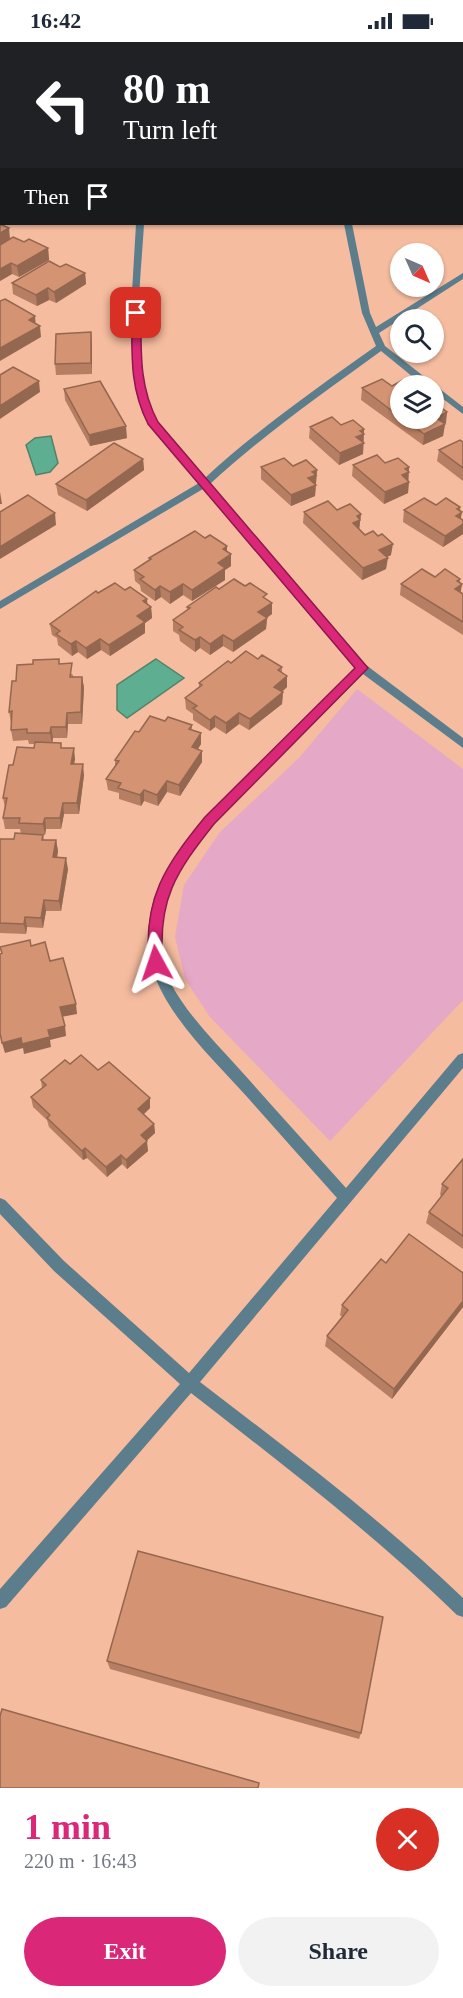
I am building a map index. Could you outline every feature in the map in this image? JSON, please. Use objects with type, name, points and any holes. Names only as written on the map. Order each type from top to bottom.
[{"type":"street","points":[[140,225],[135,357],[141,396],[153,424],[362,668],[463,744]]},
{"type":"street","points":[[348,225],[366,313],[374,332],[381,347],[417,375]]},
{"type":"street","points":[[374,332],[463,275]]},
{"type":"street","points":[[0,606],[204,484],[242,449],[282,418],[381,347]]},
{"type":"street","points":[[444,396],[463,411]]},
{"type":"street","points":[[347,1198],[269,1115],[189,1022],[169,992],[156,963],[154,935],[158,906],[170,874],[187,848],[209,821],[362,668]]},
{"type":"street","points":[[0,1601],[190,1383],[463,1059]]},
{"type":"street","points":[[0,1204],[59,1266],[190,1383],[375,1528],[428,1574],[463,1609]]},
{"type":"shaded area","points":[[51,436],[58,463],[50,472],[36,475],[26,445],[35,438]]},
{"type":"shaded area","points":[[156,659],[184,678],[127,718],[117,710],[117,685]]},
{"type":"shaded area","points":[[357,689],[463,769],[463,1000],[330,1141],[210,1017],[185,979],[175,937],[184,885],[220,832],[299,758]]},
{"type":"building","points":[[0,225],[9,228],[0,233]]},
{"type":"building","points":[[13,237],[24,242],[29,239],[48,248],[17,266],[11,263],[0,269],[0,245]]},
{"type":"building","points":[[49,261],[60,267],[66,264],[85,273],[54,292],[48,288],[36,295],[12,283]]},
{"type":"building","points":[[5,299],[35,316],[29,320],[40,326],[0,348],[0,301]]},
{"type":"building","points":[[91,332],[91,363],[55,364],[56,334]]},
{"type":"building","points":[[13,367],[39,381],[0,406],[0,375]]},
{"type":"building","points":[[382,379],[390,385],[390,409],[362,388]]},
{"type":"building","points":[[100,381],[126,426],[89,435],[64,389]]},
{"type":"building","points":[[332,417],[341,425],[353,420],[364,429],[360,431],[364,434],[356,437],[364,443],[340,453],[310,427]]},
{"type":"building","points":[[417,429],[434,429],[424,434]]},
{"type":"building","points":[[460,440],[463,442],[463,468],[439,450]]},
{"type":"building","points":[[114,443],[143,459],[86,500],[56,484]]},
{"type":"building","points":[[377,455],[385,463],[398,458],[409,467],[405,469],[409,472],[402,475],[409,482],[385,492],[353,465]]},
{"type":"building","points":[[284,458],[293,466],[306,460],[317,470],[312,472],[316,475],[308,478],[316,485],[291,495],[261,467]]},
{"type":"building","points":[[28,495],[55,513],[0,547],[0,512]]},
{"type":"building","points":[[424,498],[436,505],[446,498],[460,507],[457,509],[462,512],[456,516],[463,520],[463,524],[445,536],[404,510]]},
{"type":"building","points":[[328,501],[337,510],[350,504],[361,514],[357,516],[360,520],[353,523],[365,535],[373,531],[378,536],[382,534],[393,544],[379,550],[388,558],[363,568],[304,512]]},
{"type":"building","points":[[195,531],[205,538],[210,535],[227,546],[223,549],[231,554],[218,563],[225,568],[192,590],[183,584],[170,592],[160,586],[155,590],[140,579],[144,577],[134,570],[151,559],[149,558]]},
{"type":"building","points":[[422,569],[435,577],[445,569],[460,579],[457,581],[462,584],[455,589],[463,594],[463,622],[401,584]]},
{"type":"building","points":[[234,579],[245,586],[250,583],[267,594],[263,597],[272,603],[258,612],[267,618],[233,641],[223,635],[210,644],[200,637],[195,640],[179,630],[183,627],[173,620],[190,608],[187,607],[216,587],[219,589]]},
{"type":"building","points":[[115,583],[125,590],[130,587],[147,599],[143,601],[151,607],[137,616],[145,622],[109,645],[100,639],[86,648],[76,641],[71,644],[56,634],[60,631],[50,624],[96,591],[98,593]]},
{"type":"building","points":[[246,651],[258,659],[262,655],[282,667],[278,670],[287,676],[274,687],[283,692],[250,719],[239,713],[226,723],[215,716],[210,720],[193,708],[197,706],[185,698],[202,685],[199,683],[228,661],[231,663]]},
{"type":"building","points":[[59,659],[59,664],[72,663],[70,677],[82,677],[81,712],[67,713],[66,727],[51,727],[50,733],[27,733],[27,729],[11,730],[12,711],[9,712],[12,681],[16,681],[17,665],[33,664],[33,660]]},
{"type":"building","points":[[150,716],[165,721],[168,717],[192,725],[189,729],[201,733],[192,747],[202,751],[179,785],[167,781],[157,795],[144,790],[140,795],[118,788],[121,783],[106,779],[119,761],[115,760],[135,731],[139,732]]},
{"type":"building","points":[[35,742],[61,743],[61,748],[74,748],[71,764],[83,764],[77,803],[63,803],[60,818],[45,818],[43,824],[19,823],[20,818],[3,818],[7,798],[3,798],[9,765],[13,765],[17,747],[34,748]]},
{"type":"building","points":[[15,833],[43,835],[42,840],[56,840],[53,857],[66,858],[59,901],[44,900],[41,918],[25,917],[24,924],[0,923],[0,839],[14,839]]},
{"type":"building","points":[[30,940],[31,946],[45,942],[50,961],[63,958],[76,1004],[60,1007],[65,1026],[48,1030],[50,1037],[22,1044],[21,1038],[2,1043],[0,954],[2,953],[0,947]]},
{"type":"building","points":[[81,1055],[98,1070],[109,1062],[150,1098],[138,1109],[154,1124],[141,1135],[147,1141],[126,1160],[121,1155],[106,1167],[85,1148],[82,1151],[47,1118],[50,1115],[31,1097],[46,1085],[41,1080],[65,1060],[70,1064]]},
{"type":"building","points":[[463,1159],[463,1236],[429,1212],[448,1188],[442,1184]]},
{"type":"building","points":[[409,1234],[463,1273],[463,1301],[394,1389],[327,1336],[348,1310],[342,1305],[381,1259],[386,1263]]},
{"type":"building","points":[[138,1551],[383,1617],[361,1733],[107,1661]]},
{"type":"building","points":[[2,1709],[259,1783],[258,1788],[0,1788],[0,1716]]},
{"type":"route","points":[[136,313],[136,376],[141,396],[153,424],[362,668],[209,821],[187,848],[170,874],[158,906],[154,935],[156,963]]}]
